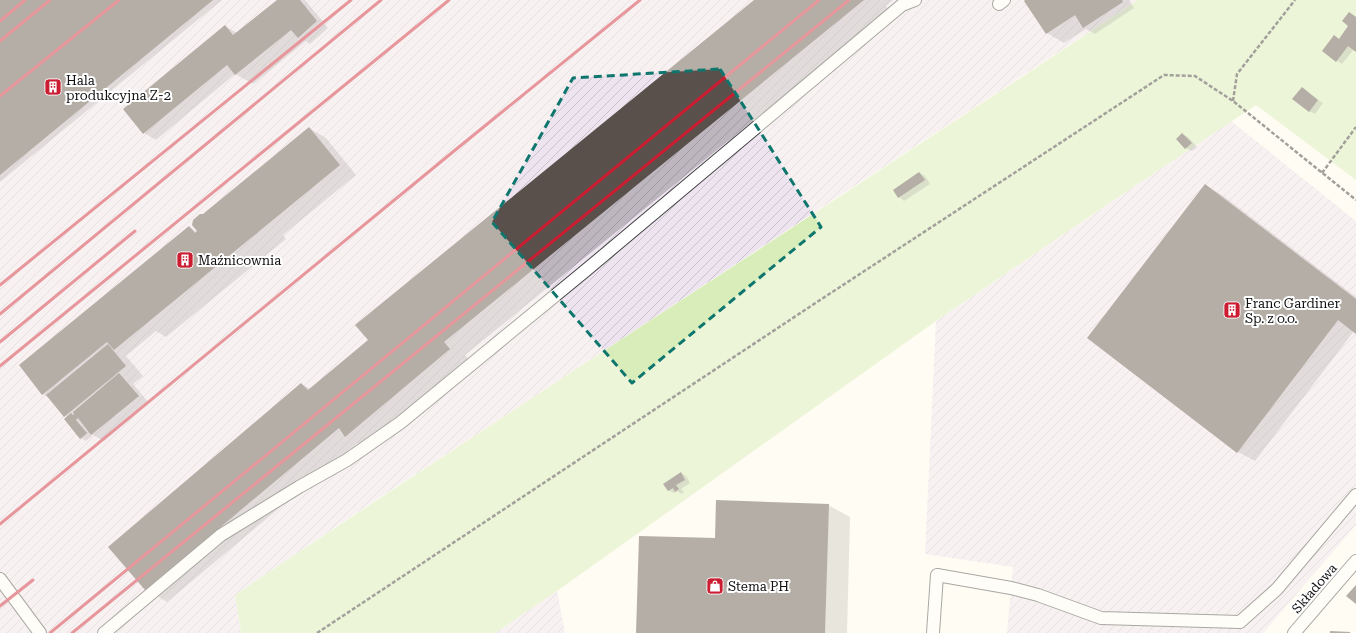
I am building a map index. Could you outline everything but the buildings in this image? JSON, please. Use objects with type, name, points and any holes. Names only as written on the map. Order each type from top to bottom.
[{"type":"lane","points":[[104,633],[220,536],[299,487],[347,460],[400,423],[585,271],[902,5],[915,0]]},
{"type":"lane","points":[[933,633],[937,575],[1018,589],[1101,618],[1240,622],[1277,589],[1356,495]]},
{"type":"lane","name":"Składowa","points":[[1294,633],[1356,561]]},
{"type":"lane","points":[[0,579],[40,633]]},
{"type":"path","points":[[1233,102],[1237,74],[1295,0]]},
{"type":"path","points":[[317,633],[820,300],[1164,75],[1195,76],[1233,102],[1356,200]]},
{"type":"path","points":[[1322,172],[1356,127]]},
{"type":"highlighted area","points":[[720,69],[821,227],[632,383],[492,222],[573,78]]},
{"type":"shaded area","points":[[0,0],[1138,0],[361,510],[235,595],[241,633],[0,633]]},
{"type":"shaded area","name":"Franc Gardiner Sp. z o.o.","points":[[1231,121],[1356,221],[1356,525],[1263,633],[1007,633],[1013,567],[925,554],[936,321]]},
{"type":"shaded area","points":[[557,591],[565,633],[495,633]]},
{"type":"green space","points":[[1138,0],[1356,0],[1356,180],[1256,105],[936,321],[557,591],[495,633],[241,633],[235,595],[460,445]]},
{"type":"railway","points":[[0,21],[25,0]]},
{"type":"railway","points":[[0,41],[50,0]]},
{"type":"railway","points":[[0,96],[119,0]]},
{"type":"railway","points":[[0,285],[351,0]]},
{"type":"railway","points":[[0,314],[381,0]]},
{"type":"railway","points":[[0,366],[449,0]]},
{"type":"railway","points":[[0,524],[640,0]]},
{"type":"railway","points":[[50,633],[819,0]]},
{"type":"railway","points":[[72,633],[849,0]]},
{"type":"railway","points":[[0,342],[135,231]]},
{"type":"railway","points":[[0,606],[33,580]]},
{"type":"place","name":"Hala produkcyjna Z-2","points":[[53,87]]},
{"type":"place","name":"Maźnicownia","points":[[185,260]]},
{"type":"place","name":"Franc Gardiner Sp. z o.o.","points":[[1232,310]]},
{"type":"place","name":"Stema PH","points":[[715,586]]}]
